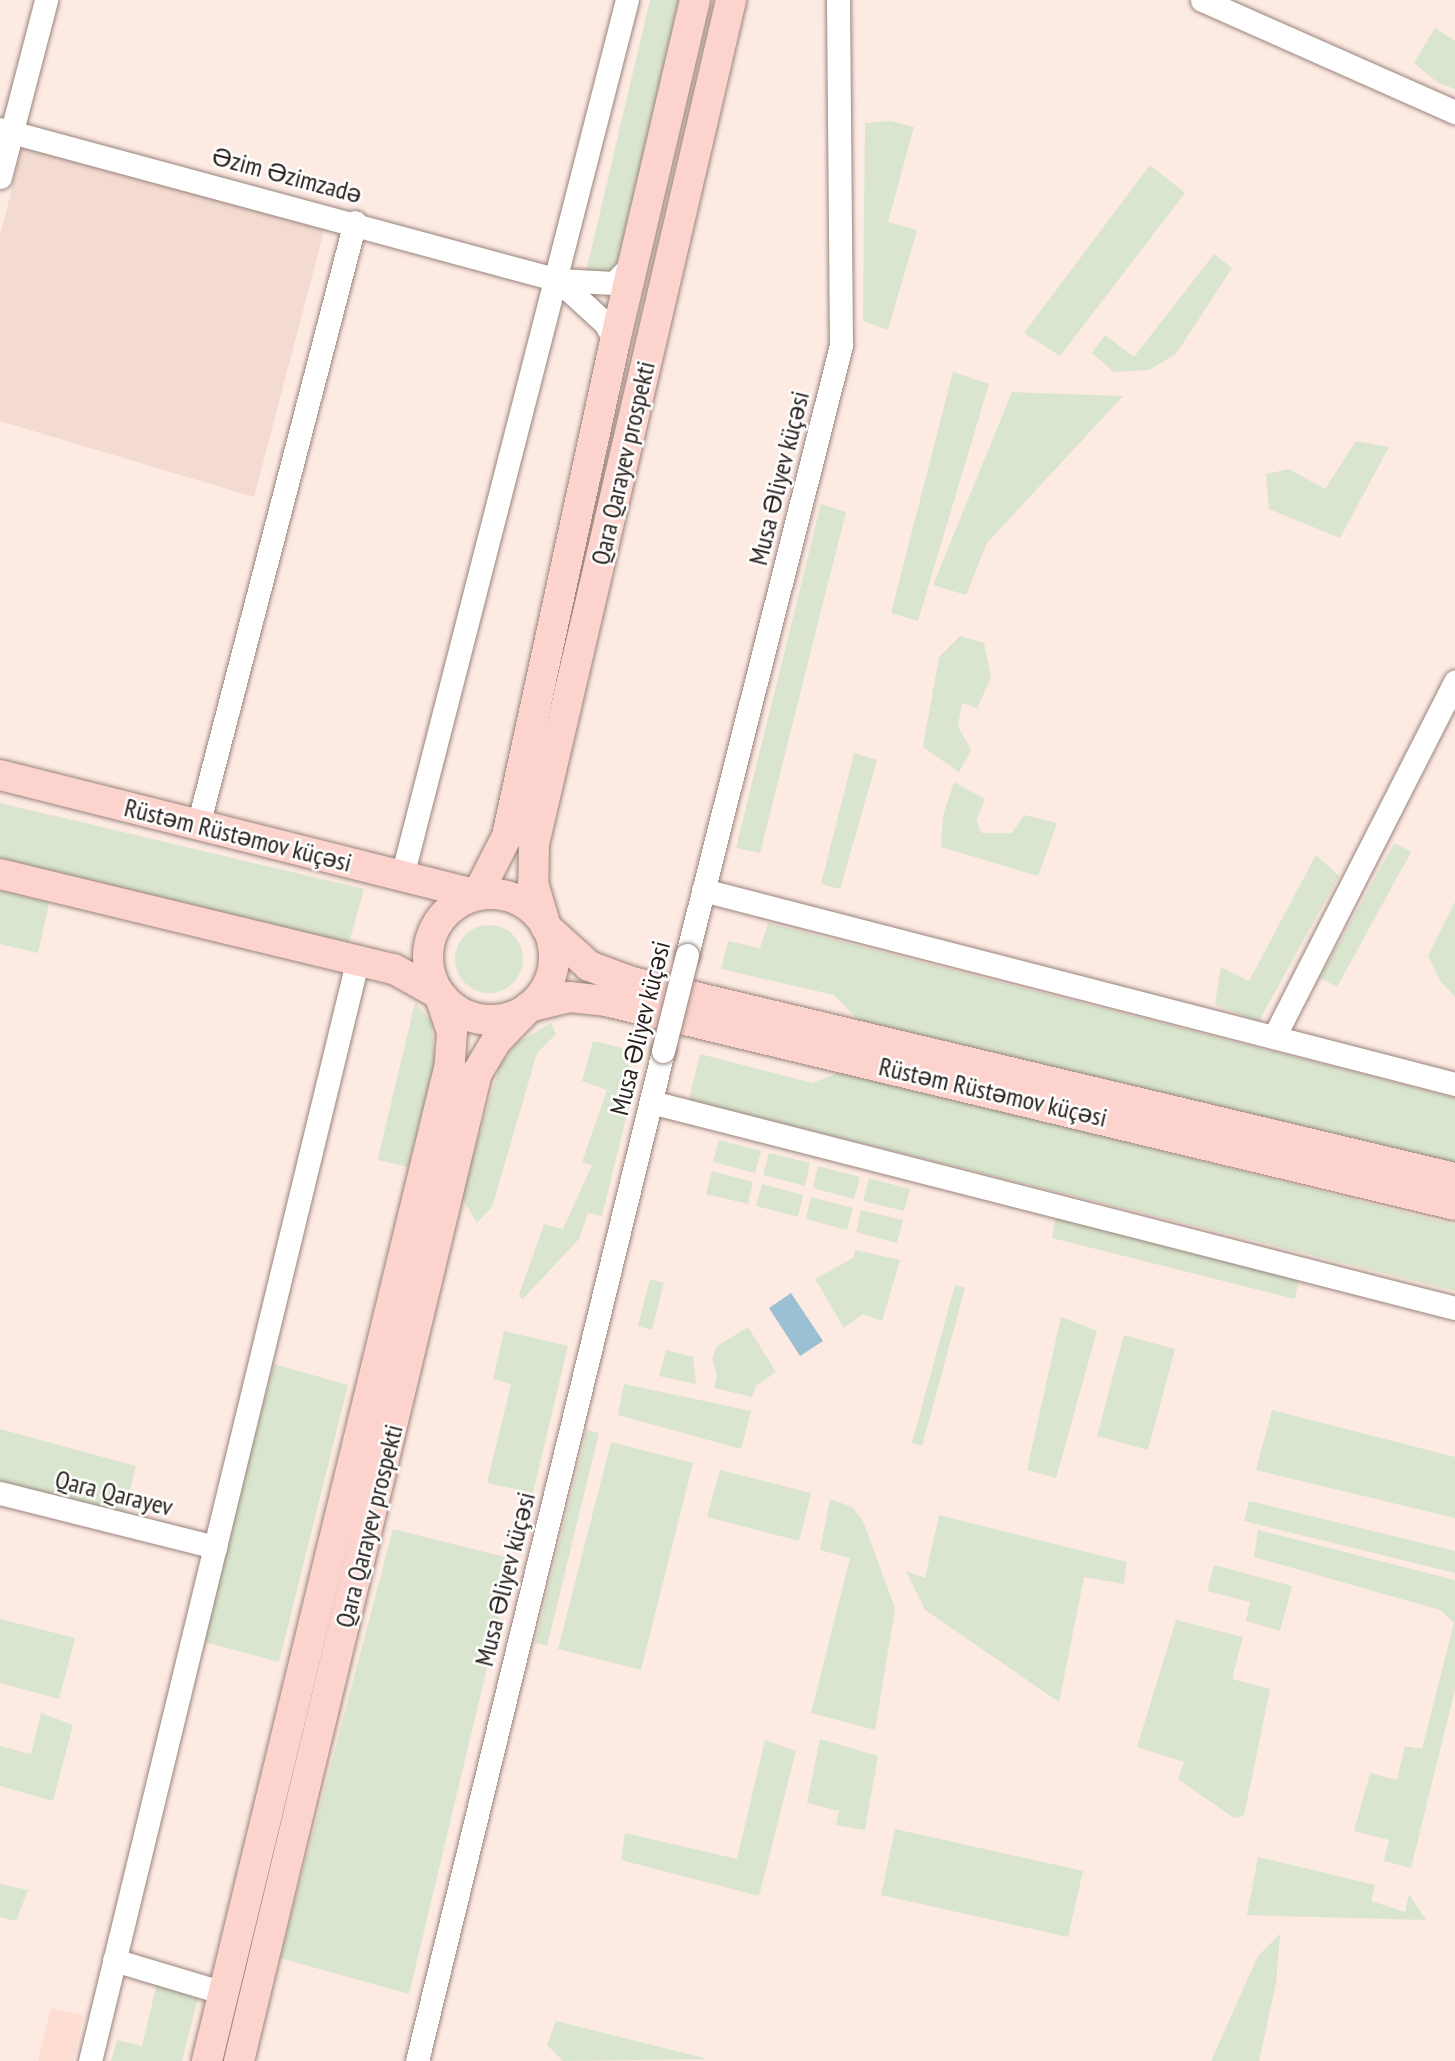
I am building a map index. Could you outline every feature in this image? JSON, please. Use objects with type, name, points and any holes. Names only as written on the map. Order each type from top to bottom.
[{"type":"main road","name":"Qara Qarayev prospekti","points":[[477,895],[507,836],[615,341],[695,0]]},
{"type":"main road","name":"Qara Qarayev prospekti","points":[[547,927],[533,883],[534,844],[732,0]]},
{"type":"main road","name":"Rüstəm Rüstəmov küçəsi","points":[[0,775],[477,895]]},
{"type":"main road","points":[[0,874],[358,958],[417,979],[471,1017],[491,1020],[529,1007],[544,991],[553,970],[554,948],[547,927],[519,900],[502,894],[477,895],[459,902],[435,927],[427,961],[439,994]]},
{"type":"main road","name":"Rüstəm Rüstəmov küçəsi","points":[[547,927],[589,966],[632,982],[1455,1178]]},
{"type":"main road","name":"Qara Qarayev prospekti","points":[[207,2061],[450,1064],[452,1032],[439,994]]},
{"type":"main road","name":"Rüstəm Rüstəmov küçəsi","points":[[529,1007],[569,997],[606,1001],[1455,1205]]},
{"type":"main road","name":"Qara Qarayev prospekti","points":[[239,2061],[477,1073],[497,1040],[529,1007]]},
{"type":"street","points":[[0,177],[5,131],[46,0]]},
{"type":"street","points":[[402,876],[558,281],[627,0]]},
{"type":"street","name":"Musa Əliyev küçəsi","points":[[417,2061],[663,1051],[841,345],[838,0]]},
{"type":"street","points":[[1202,0],[1455,112]]},
{"type":"street","name":"Əzim Əzimzadə","points":[[5,131],[355,222],[558,281]]},
{"type":"street","points":[[198,825],[355,222]]},
{"type":"street","points":[[558,281],[614,283],[633,262]]},
{"type":"street","points":[[558,281],[605,323],[615,341]]},
{"type":"street","points":[[1274,1037],[1455,681]]},
{"type":"street","points":[[703,890],[1455,1084]]},
{"type":"street","points":[[90,2061],[358,958]]},
{"type":"street","points":[[651,1102],[1455,1308]]},
{"type":"street","name":"Qara Qarayev","points":[[0,1493],[215,1547]]},
{"type":"street","points":[[114,1960],[224,1993]]},
{"type":"shaded area","points":[[22,148],[325,227],[254,497],[0,421],[0,236]]},
{"type":"shaded area","points":[[51,2008],[84,2016],[73,2061],[38,2061]]},
{"type":"green space","points":[[650,0],[679,0],[614,279],[586,272]]},
{"type":"green space","points":[[1435,28],[1455,41],[1455,89],[1438,83],[1414,63]]},
{"type":"green space","points":[[891,121],[914,127],[888,222],[917,230],[888,330],[863,321],[865,123]]},
{"type":"green space","points":[[1150,165],[1185,193],[1060,356],[1024,333]]},
{"type":"green space","points":[[1214,254],[1232,268],[1176,354],[1149,370],[1114,372],[1092,353],[1105,335],[1134,357]]},
{"type":"green space","points":[[953,372],[989,384],[918,621],[891,613]]},
{"type":"green space","points":[[1012,392],[1123,396],[987,543],[966,595],[933,585]]},
{"type":"green space","points":[[1356,441],[1389,447],[1340,538],[1269,509],[1266,474],[1289,469],[1325,489]]},
{"type":"green space","points":[[821,504],[846,512],[760,853],[736,848]]},
{"type":"green space","points":[[960,636],[984,643],[991,678],[977,708],[962,703],[958,726],[971,750],[959,772],[923,747],[939,657]]},
{"type":"green space","points":[[854,753],[877,760],[840,889],[821,884]]},
{"type":"green space","points":[[954,782],[985,799],[976,821],[982,833],[1012,833],[1024,815],[1057,823],[1038,876],[941,847],[943,816]]},
{"type":"green space","points":[[0,803],[364,889],[349,943],[0,859]]},
{"type":"green space","points":[[1394,843],[1411,852],[1337,987],[1320,978]]},
{"type":"green space","points":[[1316,855],[1339,876],[1259,1021],[1215,1005],[1221,967],[1249,981]]},
{"type":"green space","points":[[0,891],[49,903],[38,953],[0,944]]},
{"type":"green space","points":[[1455,902],[1455,997],[1441,982],[1428,956]]},
{"type":"green space","points":[[768,923],[1455,1098],[1455,1166],[858,1020],[834,995],[721,969],[728,941],[760,948]]},
{"type":"green space","points":[[489,925],[502,928],[513,935],[520,946],[523,959],[520,972],[513,983],[502,990],[489,993],[476,990],[465,983],[458,972],[455,959],[458,946],[465,935],[476,928]]},
{"type":"green space","points":[[415,1003],[431,1021],[435,1063],[408,1167],[378,1160]]},
{"type":"green space","points":[[551,1023],[556,1034],[537,1053],[492,1207],[477,1223],[461,1196],[500,1065],[517,1043]]},
{"type":"green space","points":[[593,1041],[631,1050],[626,1063],[637,1074],[602,1216],[588,1213],[579,1239],[522,1300],[519,1295],[544,1224],[563,1229],[592,1165],[582,1162],[607,1090],[582,1081]]},
{"type":"green space","points":[[700,1054],[812,1083],[843,1071],[1455,1225],[1455,1291],[689,1100]]},
{"type":"green space","points":[[719,1140],[761,1151],[755,1173],[713,1162]]},
{"type":"green space","points":[[769,1153],[810,1163],[805,1186],[763,1175]]},
{"type":"green space","points":[[818,1166],[860,1177],[854,1199],[813,1188]]},
{"type":"green space","points":[[712,1171],[753,1182],[748,1204],[706,1194]]},
{"type":"green space","points":[[869,1178],[910,1189],[904,1211],[863,1201]]},
{"type":"green space","points":[[762,1184],[803,1195],[798,1217],[756,1206]]},
{"type":"green space","points":[[811,1197],[853,1208],[847,1230],[806,1219]]},
{"type":"green space","points":[[861,1210],[903,1220],[897,1243],[856,1232]]},
{"type":"green space","points":[[1056,1215],[1299,1278],[1295,1299],[1052,1238]]},
{"type":"green space","points":[[855,1250],[900,1260],[882,1321],[863,1314],[844,1328],[815,1279],[853,1258]]},
{"type":"green space","points":[[650,1279],[664,1283],[652,1330],[638,1326]]},
{"type":"green space","points":[[955,1285],[965,1288],[922,1446],[912,1443]]},
{"type":"green space","points":[[1061,1317],[1097,1331],[1056,1478],[1027,1470]]},
{"type":"green space","points":[[748,1327],[776,1372],[756,1386],[752,1397],[714,1388],[717,1376],[712,1359],[717,1346]]},
{"type":"green space","points":[[504,1331],[568,1346],[533,1493],[487,1483],[511,1384],[493,1379]]},
{"type":"green space","points":[[1124,1335],[1175,1349],[1148,1450],[1097,1436]]},
{"type":"green space","points":[[666,1350],[693,1357],[696,1384],[659,1376]]},
{"type":"green space","points":[[274,1364],[348,1385],[279,1662],[201,1641]]},
{"type":"green space","points":[[624,1384],[751,1411],[741,1449],[618,1415]]},
{"type":"green space","points":[[1272,1410],[1455,1457],[1455,1518],[1256,1470]]},
{"type":"green space","points":[[0,1429],[136,1466],[124,1514],[0,1483]]},
{"type":"green space","points":[[587,1430],[599,1433],[547,1646],[535,1643]]},
{"type":"green space","points":[[611,1442],[693,1463],[641,1670],[558,1649]]},
{"type":"green space","points":[[720,1470],[811,1493],[799,1541],[707,1517]]},
{"type":"green space","points":[[830,1499],[852,1507],[863,1521],[895,1608],[875,1730],[811,1713],[850,1558],[820,1550]]},
{"type":"green space","points":[[1249,1501],[1455,1551],[1455,1573],[1244,1521]]},
{"type":"green space","points":[[939,1515],[1127,1562],[1124,1584],[1084,1577],[1059,1702],[925,1610],[906,1571],[925,1578]]},
{"type":"green space","points":[[393,1529],[513,1559],[409,1994],[280,1958]]},
{"type":"green space","points":[[1258,1530],[1455,1580],[1455,1690],[1411,1868],[1384,1861],[1389,1840],[1354,1831],[1370,1773],[1397,1780],[1405,1746],[1422,1749],[1454,1623],[1440,1610],[1254,1557]]},
{"type":"green space","points":[[1214,1565],[1292,1586],[1280,1631],[1246,1621],[1250,1602],[1207,1591]]},
{"type":"green space","points":[[0,1619],[75,1638],[59,1699],[0,1683]]},
{"type":"green space","points":[[1176,1620],[1243,1637],[1232,1679],[1270,1689],[1244,1816],[1234,1818],[1178,1779],[1184,1762],[1137,1747]]},
{"type":"green space","points":[[41,1713],[73,1725],[53,1801],[0,1786],[0,1746],[31,1754]]},
{"type":"green space","points":[[820,1739],[878,1756],[865,1830],[836,1825],[839,1811],[807,1803]]},
{"type":"green space","points":[[765,1740],[796,1751],[759,1896],[621,1860],[625,1833],[737,1859]]},
{"type":"green space","points":[[895,1829],[1083,1871],[1068,1937],[881,1895]]},
{"type":"green space","points":[[1258,1857],[1375,1885],[1371,1901],[1405,1912],[1409,1894],[1426,1920],[1247,1915]]},
{"type":"green space","points":[[0,1884],[28,1890],[16,1921],[0,1917]]},
{"type":"green space","points":[[1280,1934],[1276,1983],[1259,2061],[1211,2061],[1258,1956]]},
{"type":"green space","points":[[157,1983],[199,1994],[182,2061],[111,2061],[117,2040],[142,2046]]},
{"type":"green space","points":[[556,2021],[708,2059],[563,2061],[547,2045]]},
{"type":"water","points":[[791,1293],[823,1341],[800,1356],[769,1308]]}]
